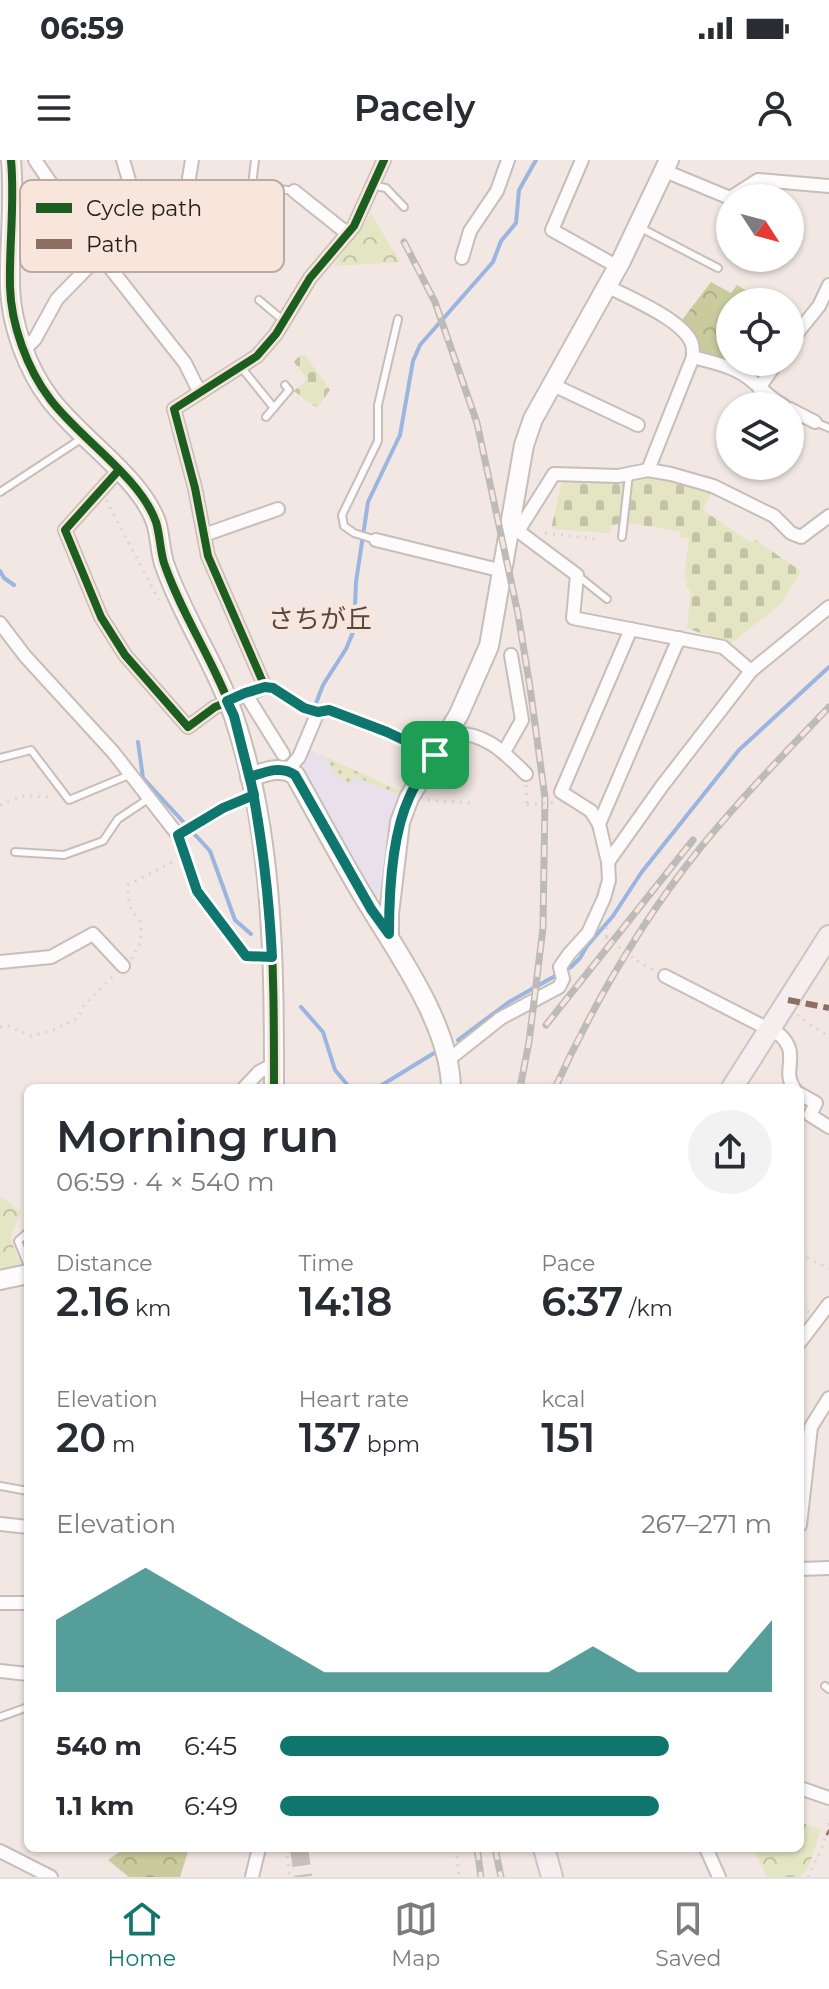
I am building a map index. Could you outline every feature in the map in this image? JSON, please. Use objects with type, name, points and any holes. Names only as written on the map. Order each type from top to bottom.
[{"type":"main road","points":[[735,1084],[829,936]]},
{"type":"main road","points":[[545,1852],[552,1877]]},
{"type":"street","points":[[11,160],[13,216],[10,289],[16,325],[32,370],[50,399],[141,494],[156,522],[164,563],[234,716],[252,786],[270,909],[274,1084]]},
{"type":"street","points":[[35,160],[49,180]]},
{"type":"street","points":[[123,160],[129,180]]},
{"type":"street","points":[[189,178],[192,160]]},
{"type":"street","points":[[265,687],[208,556],[195,488],[174,409],[257,356],[284,321],[310,278],[354,226],[384,160]]},
{"type":"street","points":[[462,258],[470,231],[497,191],[508,160]]},
{"type":"street","points":[[582,160],[552,230],[618,267]]},
{"type":"street","points":[[389,934],[400,822],[409,798],[449,733],[475,682],[489,646],[514,530],[524,445],[533,419],[618,267],[667,166],[716,191]]},
{"type":"street","points":[[752,184],[758,180],[829,186]]},
{"type":"street","points":[[294,191],[348,234]]},
{"type":"street","points":[[25,349],[35,339],[57,299],[83,272]]},
{"type":"street","points":[[113,272],[185,363],[199,391]]},
{"type":"street","points":[[804,325],[819,306],[829,285]]},
{"type":"street","points":[[607,286],[673,323],[684,331],[693,344],[693,357],[648,470]]},
{"type":"street","points":[[693,357],[737,371],[763,392]]},
{"type":"street","points":[[759,388],[767,376]]},
{"type":"street","points":[[553,385],[638,425]]},
{"type":"street","points":[[804,416],[815,422]]},
{"type":"street","points":[[514,530],[554,474],[629,474],[648,470],[713,486],[774,516],[791,533],[801,537],[829,516]]},
{"type":"street","points":[[118,471],[65,530],[101,617],[125,655],[188,727],[215,707],[265,687],[273,688],[304,708],[318,712],[329,710],[387,732],[435,755]]},
{"type":"street","points":[[204,535],[278,509]]},
{"type":"street","points":[[514,530],[577,575],[573,618],[723,647],[751,671]]},
{"type":"street","points":[[376,540],[503,571]]},
{"type":"street","points":[[608,862],[751,671],[829,607]]},
{"type":"street","points":[[0,623],[25,656],[73,706],[148,799],[185,831],[185,856],[197,891],[246,956],[272,957]]},
{"type":"street","points":[[446,1052],[559,987],[562,973],[588,933],[609,880],[608,862],[599,824],[591,811],[561,792],[631,629]]},
{"type":"street","points":[[599,824],[679,638]]},
{"type":"street","points":[[504,752],[522,720],[511,655]]},
{"type":"street","points":[[245,693],[405,962],[446,1052],[450,1084]]},
{"type":"street","points":[[185,831],[223,808],[268,771],[299,757],[318,712]]},
{"type":"street","points":[[449,733],[481,737],[504,752],[526,774]]},
{"type":"street","points":[[0,962],[51,957],[93,934],[123,966]]},
{"type":"street","points":[[665,976],[770,1029],[788,1042],[792,1062],[790,1084]]},
{"type":"street","points":[[248,1084],[259,1072],[274,1064]]},
{"type":"street","points":[[804,1096],[816,1103],[810,1115],[829,1127]]},
{"type":"street","points":[[0,1280],[24,1275]]},
{"type":"street","points":[[804,1337],[829,1304]]},
{"type":"street","points":[[804,1489],[811,1427],[829,1398]]},
{"type":"street","points":[[0,1524],[24,1527]]},
{"type":"street","points":[[804,1569],[829,1568]]},
{"type":"street","points":[[0,1603],[24,1603]]},
{"type":"street","points":[[0,1671],[24,1674]]},
{"type":"street","points":[[804,1789],[829,1798]]},
{"type":"street","points":[[0,1851],[51,1877]]},
{"type":"street","points":[[252,1877],[258,1852]]},
{"type":"street","points":[[708,1852],[719,1877]]},
{"type":"lane","points":[[253,180],[255,160]]},
{"type":"lane","points":[[371,185],[386,188],[404,207]]},
{"type":"lane","points":[[284,188],[294,191]]},
{"type":"lane","points":[[637,226],[716,267]]},
{"type":"lane","points":[[259,300],[284,321]]},
{"type":"lane","points":[[376,540],[354,533],[344,526],[342,515],[378,441],[378,405],[398,319]]},
{"type":"lane","points":[[241,366],[274,408]]},
{"type":"lane","points":[[266,417],[289,390],[285,385]]},
{"type":"lane","points":[[815,422],[829,428]]},
{"type":"lane","points":[[0,492],[85,437]]},
{"type":"lane","points":[[622,537],[629,474]]},
{"type":"lane","points":[[577,575],[607,599]]},
{"type":"lane","points":[[0,758],[31,750],[69,800],[129,775]]},
{"type":"lane","points":[[15,852],[64,855],[103,841],[118,819],[148,799]]},
{"type":"lane","points":[[24,1236],[18,1241],[24,1256]]},
{"type":"lane","points":[[0,1486],[24,1490]]},
{"type":"lane","points":[[0,1717],[24,1708]]},
{"type":"path","points":[[101,490],[164,608]]},
{"type":"path","points":[[514,530],[597,539]]},
{"type":"path","points":[[526,774],[527,805],[558,802]]},
{"type":"path","points":[[0,805],[22,796],[65,797]]},
{"type":"path","points":[[421,799],[473,803]]},
{"type":"path","points":[[0,1027],[9,1026],[30,1036],[51,1031],[78,1018],[84,1005],[135,956],[141,942],[141,923],[129,905],[128,885],[185,856]]},
{"type":"path","points":[[606,937],[637,961],[665,976]]},
{"type":"path","points":[[794,1013],[829,1037]]},
{"type":"path","points":[[804,1256],[829,1269]]},
{"type":"path","points":[[808,1877],[827,1838],[829,1823]]},
{"type":"path","points":[[287,1852],[290,1877]]},
{"type":"path","points":[[456,1852],[459,1877]]},
{"type":"shaded area","points":[[310,750],[406,794],[387,891],[376,897],[303,768]]},
{"type":"green space","points":[[371,214],[400,262],[333,266]]},
{"type":"green space","points":[[711,282],[722,288],[716,288],[716,358],[700,349],[694,333],[682,320]]},
{"type":"green space","points":[[300,355],[305,355],[330,390],[317,408],[294,391],[307,379],[294,362]]},
{"type":"green space","points":[[652,474],[712,491],[703,510],[751,543],[754,539],[801,571],[781,604],[730,644],[687,628],[691,589],[686,588],[687,579],[684,578],[689,539],[680,537],[680,531],[627,523],[611,525],[611,533],[551,529],[562,481],[624,479]]},
{"type":"green space","points":[[326,757],[406,794],[403,797],[354,776],[349,787],[344,777],[339,779]]},
{"type":"green space","points":[[0,1196],[21,1212],[10,1238],[22,1269],[0,1272]]},
{"type":"green space","points":[[804,1824],[821,1830],[808,1868],[800,1877],[767,1877],[755,1852],[804,1852]]},
{"type":"green space","points":[[119,1852],[188,1852],[180,1877],[129,1877],[108,1860]]},
{"type":"waterway","points":[[315,706],[323,685],[354,630],[356,582],[368,502],[400,435],[413,361],[420,345],[493,262],[501,241],[516,223],[519,190],[536,160]]},
{"type":"waterway","points":[[0,571],[14,585]]},
{"type":"waterway","points":[[458,1040],[509,1002],[571,967],[580,958],[641,873],[739,750],[829,667]]},
{"type":"waterway","points":[[138,742],[143,778],[210,851],[235,920],[251,934]]},
{"type":"waterway","points":[[301,1007],[323,1032],[335,1070],[347,1084]]},
{"type":"waterway","points":[[384,1084],[439,1050]]},
{"type":"tunnel","points":[[300,1852],[303,1877]]},
{"type":"railway","points":[[404,242],[435,302],[477,423],[518,614],[530,687],[545,798],[543,928],[521,1084]]},
{"type":"railway","points":[[557,1084],[620,963],[679,875],[732,811],[829,707]]},
{"type":"railway","points":[[546,1025],[693,840]]},
{"type":"railway","points":[[478,1852],[481,1877]]},
{"type":"railway","points":[[496,1852],[501,1877]]},
{"type":"marked path","points":[[788,1000],[829,1008]]},
{"type":"cycle path","points":[[11,160],[10,287],[13,316],[22,346],[34,374],[50,399],[137,489],[148,505],[156,522],[171,583],[227,697],[247,762],[257,807],[269,901],[274,1084]]},
{"type":"cycle path","points":[[118,471],[65,530],[101,617],[125,655],[188,727],[215,707],[265,687],[208,556],[195,488],[174,409],[257,356],[276,334],[310,278],[354,226],[384,160]]},
{"type":"district","name":"さちが丘","points":[[320,619]]},
{"type":"route","points":[[435,755],[387,732],[329,710],[318,712],[304,708],[273,688],[265,687],[227,701],[234,716],[254,795],[223,808],[178,835],[197,891],[246,956],[272,957],[270,909],[264,861],[254,795],[250,777],[280,769],[295,775],[371,909],[389,934],[400,822],[409,798],[435,755]]}]
